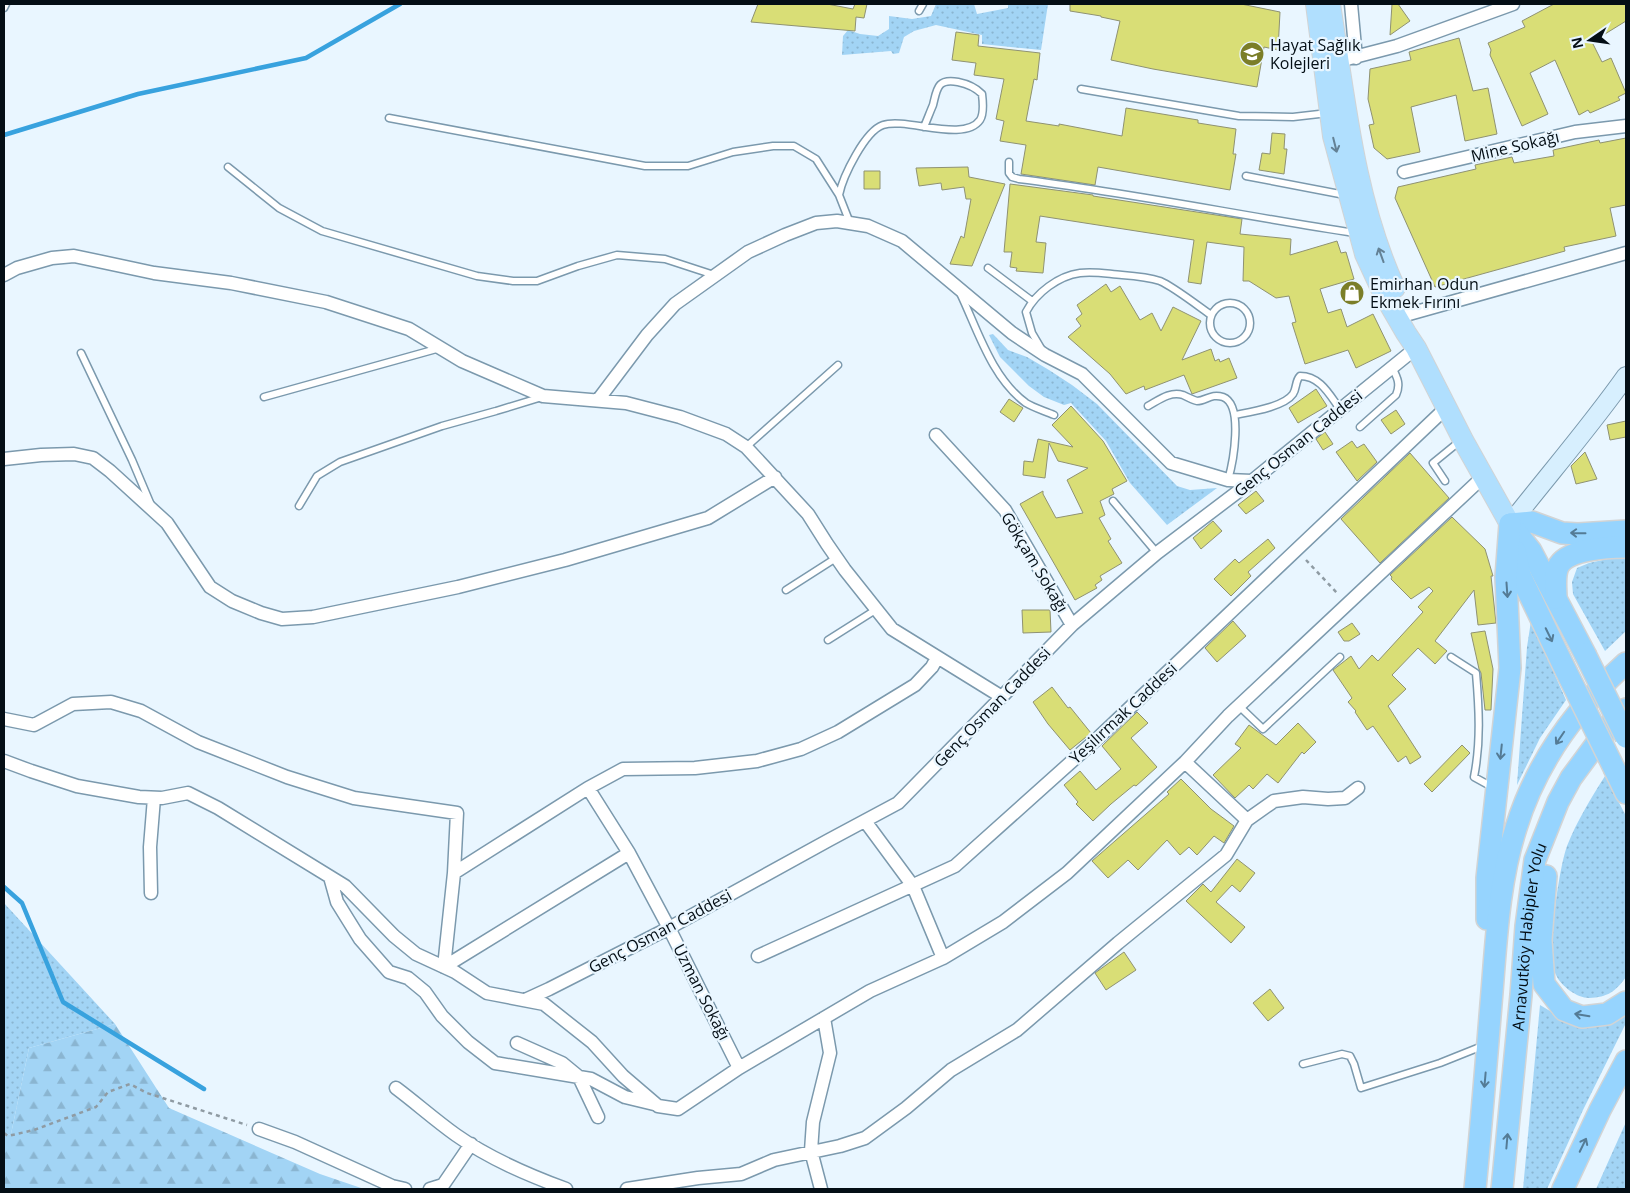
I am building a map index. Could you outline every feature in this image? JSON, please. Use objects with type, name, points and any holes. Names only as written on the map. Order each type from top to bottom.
[{"type":"highway","points":[[1510,524],[1532,522],[1562,532],[1578,534],[1626,531]]},
{"type":"highway","points":[[1510,524],[1530,551],[1556,598],[1626,737]]},
{"type":"highway","points":[[1510,524],[1520,575],[1626,793]]},
{"type":"highway","points":[[1492,997],[1486,967],[1488,878],[1510,668],[1506,577],[1510,524]]},
{"type":"highway","points":[[1556,598],[1556,575],[1558,566],[1563,559],[1573,554],[1626,547]]},
{"type":"highway","name":"Arnavutköy Habipler Yolu","points":[[1475,1189],[1501,900],[1516,828],[1530,792],[1563,732],[1587,701],[1622,666]]},
{"type":"highway","name":"Arnavutköy Habipler Yolu","points":[[1502,1189],[1526,926],[1535,860],[1558,802],[1571,778],[1611,724],[1626,709]]},
{"type":"highway","points":[[1558,802],[1548,863],[1540,940],[1544,984],[1564,1010],[1582,1017],[1607,1014],[1626,1002]]},
{"type":"highway","points":[[1563,1189],[1600,1110],[1626,1061]]},
{"type":"main road","points":[[1316,4],[1339,61],[1329,113],[1348,196],[1365,254],[1384,295],[1416,348],[1510,524],[1594,421],[1626,376]]},
{"type":"main road","points":[[1330,4],[1355,159],[1374,231],[1388,273],[1416,326],[1416,348]]},
{"type":"street","points":[[1350,4],[1339,61],[1397,46],[1513,4]]},
{"type":"street","name":"Mine Sokağı","points":[[1404,172],[1575,132],[1626,126]]},
{"type":"street","points":[[598,400],[647,335],[675,304],[748,252],[816,223],[837,220],[868,226],[902,240],[1012,333],[1045,355],[1082,374],[1171,463],[1228,480],[1252,481]]},
{"type":"street","points":[[1409,314],[1626,253]]},
{"type":"street","points":[[4,275],[18,268],[52,258],[74,256],[154,273],[231,283],[326,302],[409,328],[462,361],[543,396],[626,403],[680,416],[726,434],[746,447],[808,514],[836,558],[892,629],[1002,697]]},
{"type":"street","name":"Genç Osman Caddesi","points":[[525,1000],[549,990],[669,928],[898,803],[1072,624],[1416,348]]},
{"type":"street","name":"Yeşilırmak Caddesi","points":[[758,956],[955,866],[1098,737],[1447,407]]},
{"type":"street","name":"Gökçam Sokağı","points":[[936,435],[1005,510],[1072,624]]},
{"type":"street","points":[[4,459],[74,454],[93,458],[167,523],[210,587],[232,600],[261,613],[282,618],[313,617],[458,587],[565,560],[708,518],[774,477]]},
{"type":"street","points":[[330,877],[337,902],[360,939],[389,972],[408,978],[425,992],[442,1016],[468,1042],[495,1062],[591,1079],[625,1097],[678,1109],[740,1068],[870,991],[943,958],[1003,922],[1067,873],[1184,762],[1239,706],[1484,476]]},
{"type":"street","points":[[454,874],[588,788],[623,769],[696,768],[757,761],[801,749],[838,732],[915,685],[938,658]]},
{"type":"street","points":[[4,719],[34,726],[73,704],[111,702],[141,710],[198,742],[287,777],[340,795],[457,813],[454,874],[444,967]]},
{"type":"street","points":[[4,761],[78,786],[138,797],[162,798],[188,793],[218,808],[345,886],[394,936],[416,954],[444,967],[487,993],[544,1004],[592,1042],[623,1076],[658,1106]]},
{"type":"street","points":[[1184,762],[1247,820]]},
{"type":"street","name":"Uzman Sokağı","points":[[588,788],[630,853],[740,1068]]},
{"type":"street","points":[[627,1189],[698,1178],[741,1174],[774,1160],[840,1146],[865,1138],[906,1108],[951,1070],[1017,1030],[1118,943],[1226,855],[1247,820],[1274,800],[1303,797],[1328,800],[1345,798],[1358,788]]},
{"type":"street","points":[[151,893],[150,847],[154,798]]},
{"type":"street","points":[[865,821],[913,886],[943,958]]},
{"type":"street","points":[[444,967],[630,853]]},
{"type":"street","points":[[821,1189],[811,1151],[813,1122],[830,1053],[824,1018]]},
{"type":"street","points":[[517,1043],[562,1063],[579,1077],[598,1117]]},
{"type":"street","points":[[396,1088],[456,1135],[471,1144],[521,1172],[566,1189]]},
{"type":"street","points":[[259,1129],[295,1142],[392,1186],[405,1189]]},
{"type":"street","points":[[434,1189],[443,1185],[471,1144]]},
{"type":"lane","points":[[4,8],[6,4]]},
{"type":"lane","points":[[919,11],[923,4]]},
{"type":"lane","points":[[840,195],[851,162],[882,125],[894,123],[941,130],[971,127],[980,120],[983,108],[982,94],[975,87],[964,83],[950,80],[941,84],[937,88],[924,127]]},
{"type":"lane","points":[[1081,89],[1240,116],[1293,117],[1329,113]]},
{"type":"lane","points":[[389,118],[644,166],[688,166],[733,152],[773,146],[794,146],[816,159],[840,195],[850,223]]},
{"type":"lane","points":[[1009,162],[1009,173],[1012,177],[1019,179],[1093,189],[1292,224],[1359,233]]},
{"type":"lane","points":[[228,167],[279,208],[322,231],[477,276],[512,281],[537,281],[578,266],[617,255],[664,259],[714,275]]},
{"type":"lane","points":[[1246,176],[1348,196]]},
{"type":"lane","points":[[988,268],[1032,300]]},
{"type":"lane","points":[[1045,355],[1028,322],[1026,312],[1032,300],[1048,286],[1079,273],[1096,272],[1144,277],[1162,282],[1212,315]]},
{"type":"lane","points":[[958,286],[999,374],[1028,404],[1054,415]]},
{"type":"lane","points":[[1231,303],[1238,304],[1247,313],[1250,325],[1248,331],[1239,340],[1226,342],[1219,339],[1211,329],[1212,315],[1219,306],[1231,303]]},
{"type":"lane","points":[[264,397],[440,348]]},
{"type":"lane","points":[[80,353],[132,460],[153,510]]},
{"type":"lane","points":[[746,447],[838,365]]},
{"type":"lane","points":[[1360,427],[1396,395],[1399,384],[1392,367]]},
{"type":"lane","points":[[1235,415],[1284,402],[1293,394],[1300,376],[1313,378],[1320,383],[1340,409]]},
{"type":"lane","points":[[1148,406],[1168,395],[1176,393],[1198,401],[1216,395],[1231,402],[1235,415],[1232,465],[1228,480]]},
{"type":"lane","points":[[300,506],[317,476],[340,462],[442,426],[543,396]]},
{"type":"lane","points":[[1445,481],[1433,463],[1463,439]]},
{"type":"lane","points":[[1113,501],[1157,554]]},
{"type":"lane","points":[[786,590],[836,558]]},
{"type":"lane","points":[[828,640],[877,609]]},
{"type":"lane","points":[[1239,706],[1263,729],[1340,656]]},
{"type":"lane","points":[[1451,657],[1476,673],[1479,709],[1478,756],[1474,777],[1497,790]]},
{"type":"lane","points":[[1303,1064],[1342,1054],[1350,1056],[1361,1088],[1440,1063],[1488,1044]]},
{"type":"path","points":[[1296,549],[1347,605]]},
{"type":"path","points":[[4,1133],[8,1136],[34,1130],[96,1107],[108,1092],[130,1084],[147,1093],[259,1129]]},
{"type":"green space","points":[[936,4],[974,4],[977,14],[1008,8],[1008,4],[1048,4],[1041,50],[982,44],[982,35],[936,25],[914,31],[904,37],[899,53],[893,54],[891,51],[842,55],[843,36],[848,30],[860,34],[878,36],[889,29],[889,16],[912,19],[931,16]]},
{"type":"green space","points":[[993,334],[1008,350],[1027,357],[1049,370],[1097,404],[1177,486],[1190,490],[1217,488],[1167,525],[1130,483],[1106,441],[1071,403],[1064,405],[1044,397],[1029,386],[1000,357],[989,335]]},
{"type":"green space","points":[[1612,558],[1626,558],[1626,631],[1605,651],[1573,594],[1572,582],[1577,568],[1589,563]]},
{"type":"green space","points":[[1531,621],[1566,700],[1540,738],[1517,785],[1527,647]]},
{"type":"green space","points":[[1605,776],[1626,816],[1626,977],[1610,993],[1589,998],[1579,996],[1570,991],[1556,975],[1553,965],[1553,931],[1557,891],[1567,846],[1589,801]]},
{"type":"green space","points":[[4,903],[115,1024],[29,1048],[11,1134],[4,1136]]},
{"type":"green space","points":[[1540,1005],[1555,1014],[1606,1024],[1626,1016],[1626,1023],[1547,1189],[1523,1189]]},
{"type":"green space","points":[[115,1024],[169,1108],[320,1174],[364,1189],[4,1189],[4,1136],[11,1134],[29,1048]]},
{"type":"green space","points":[[1626,1122],[1626,1189],[1596,1189]]},
{"type":"building","points":[[758,4],[827,4],[853,9],[855,4],[867,4],[864,18],[856,17],[855,31],[751,22]]},
{"type":"building","points":[[1070,4],[1241,4],[1280,12],[1278,50],[1264,47],[1257,87],[1111,60],[1120,21],[1070,11]]},
{"type":"building","points":[[1392,4],[1398,4],[1410,21],[1390,35]]},
{"type":"building","points":[[1554,4],[1626,4],[1626,21],[1592,42],[1602,62],[1611,58],[1626,93],[1618,97],[1620,100],[1590,113],[1588,110],[1579,115],[1555,60],[1530,73],[1548,114],[1522,126],[1490,55],[1491,50],[1488,43],[1525,27],[1522,21]]},
{"type":"building","points":[[956,32],[979,35],[978,46],[1040,53],[1037,80],[1034,79],[1026,121],[1059,126],[1059,124],[1122,136],[1126,108],[1198,120],[1198,123],[1236,129],[1233,154],[1236,154],[1230,190],[1098,167],[1095,185],[1021,174],[1026,145],[1000,141],[1004,121],[996,119],[1004,79],[974,75],[976,63],[952,60]]},
{"type":"building","points":[[1459,38],[1473,91],[1488,88],[1497,134],[1465,141],[1456,95],[1411,107],[1420,152],[1387,159],[1374,148],[1369,125],[1374,124],[1368,99],[1370,69],[1411,60],[1409,52]]},
{"type":"building","points":[[1272,133],[1285,134],[1284,149],[1287,149],[1284,174],[1259,170],[1262,153],[1270,154]]},
{"type":"building","points":[[1626,138],[1626,205],[1610,208],[1616,236],[1564,247],[1565,251],[1435,287],[1395,198],[1398,187],[1476,169],[1475,165],[1512,157],[1514,163],[1554,156],[1553,150],[1599,140],[1600,143]]},
{"type":"building","points":[[968,167],[969,177],[1005,184],[972,266],[950,264],[961,236],[964,238],[971,199],[966,199],[964,187],[942,190],[941,183],[919,186],[916,168]]},
{"type":"building","points":[[864,171],[880,171],[880,189],[864,189]]},
{"type":"building","points":[[1010,184],[1093,195],[1242,219],[1240,234],[1291,239],[1290,255],[1337,241],[1341,253],[1346,252],[1354,279],[1320,289],[1328,313],[1341,309],[1347,327],[1373,314],[1391,351],[1356,368],[1348,350],[1305,364],[1292,323],[1296,322],[1289,296],[1276,298],[1249,281],[1243,281],[1244,247],[1207,242],[1201,284],[1188,282],[1194,240],[1040,216],[1036,242],[1046,243],[1043,273],[1016,271],[1017,268],[1010,267],[1012,252],[1004,252]]},
{"type":"building","points":[[1106,284],[1111,292],[1120,286],[1140,320],[1152,313],[1161,331],[1173,307],[1201,321],[1182,360],[1211,349],[1215,361],[1219,359],[1220,362],[1229,358],[1237,378],[1192,394],[1184,375],[1145,390],[1144,386],[1126,394],[1110,374],[1068,337],[1081,326],[1076,319],[1082,314],[1077,305]]},
{"type":"building","points":[[1316,389],[1327,406],[1298,423],[1289,408]]},
{"type":"building","points":[[1009,399],[1023,408],[1014,422],[1000,412]]},
{"type":"building","points":[[1071,406],[1103,441],[1127,481],[1112,489],[1114,494],[1100,501],[1105,515],[1099,518],[1111,539],[1108,541],[1122,563],[1100,576],[1102,580],[1095,585],[1097,588],[1075,600],[1020,504],[1043,491],[1056,518],[1083,513],[1067,480],[1088,468],[1058,461],[1049,443],[1045,478],[1023,475],[1024,461],[1033,462],[1038,439],[1073,447],[1052,425]]},
{"type":"building","points":[[1396,410],[1405,424],[1391,434],[1381,420]]},
{"type":"building","points":[[1626,421],[1626,437],[1610,440],[1607,425]]},
{"type":"building","points":[[1325,432],[1333,444],[1323,450],[1316,439]]},
{"type":"building","points":[[1352,441],[1357,448],[1364,444],[1377,462],[1357,481],[1336,452]]},
{"type":"building","points":[[1585,452],[1597,479],[1576,484],[1571,466]]},
{"type":"building","points":[[1410,453],[1449,498],[1380,563],[1341,519]]},
{"type":"building","points":[[1256,491],[1264,501],[1246,514],[1238,505]]},
{"type":"building","points":[[1452,517],[1485,549],[1493,576],[1491,576],[1496,623],[1478,625],[1474,590],[1435,641],[1447,651],[1435,664],[1418,648],[1392,675],[1406,689],[1388,706],[1421,757],[1410,764],[1406,756],[1398,762],[1373,726],[1367,730],[1356,711],[1348,702],[1352,698],[1333,670],[1351,656],[1359,669],[1372,655],[1378,661],[1423,612],[1418,607],[1433,591],[1429,587],[1411,599],[1391,579],[1390,575]]},
{"type":"building","points":[[1213,521],[1222,531],[1201,549],[1193,538]]},
{"type":"building","points":[[1268,539],[1275,548],[1248,572],[1251,576],[1231,596],[1214,579],[1235,559],[1239,563]]},
{"type":"building","points":[[1022,610],[1050,610],[1051,632],[1023,633]]},
{"type":"building","points":[[1233,621],[1246,636],[1217,662],[1205,648]]},
{"type":"building","points":[[1352,623],[1360,634],[1349,641],[1344,641],[1338,632]]},
{"type":"building","points":[[1485,631],[1493,669],[1491,710],[1485,710],[1481,673],[1471,633]]},
{"type":"building","points":[[1052,687],[1091,733],[1070,750],[1048,724],[1033,702]]},
{"type":"building","points":[[1137,712],[1148,723],[1131,738],[1157,767],[1093,821],[1076,804],[1078,802],[1064,785],[1080,771],[1096,790],[1121,769],[1102,746]]},
{"type":"building","points":[[1298,723],[1316,742],[1304,754],[1302,752],[1278,783],[1267,774],[1253,789],[1249,785],[1235,798],[1213,775],[1241,748],[1235,744],[1249,725],[1276,745]]},
{"type":"building","points":[[1462,745],[1470,753],[1432,792],[1424,784]]},
{"type":"building","points":[[1181,779],[1211,809],[1234,826],[1224,843],[1214,836],[1197,855],[1189,847],[1180,855],[1167,840],[1138,870],[1128,860],[1108,878],[1092,861],[1169,794],[1167,792]]},
{"type":"building","points":[[1237,859],[1255,873],[1240,892],[1232,885],[1216,902],[1245,927],[1231,943],[1186,901],[1203,884],[1211,892]]},
{"type":"building","points":[[1124,952],[1136,970],[1106,990],[1095,973]]},
{"type":"building","points":[[1270,989],[1284,1008],[1268,1021],[1253,1003]]},
{"type":"waterway","points":[[4,135],[138,94],[306,58],[400,4]]},
{"type":"waterway","points":[[4,887],[22,903],[63,1002],[204,1089]]},
{"type":"place","name":"Hayat Sağlık Kolejleri","points":[[1252,54]]},
{"type":"place","name":"Emirhan Odun Ekmek Fırını","points":[[1352,293]]}]
